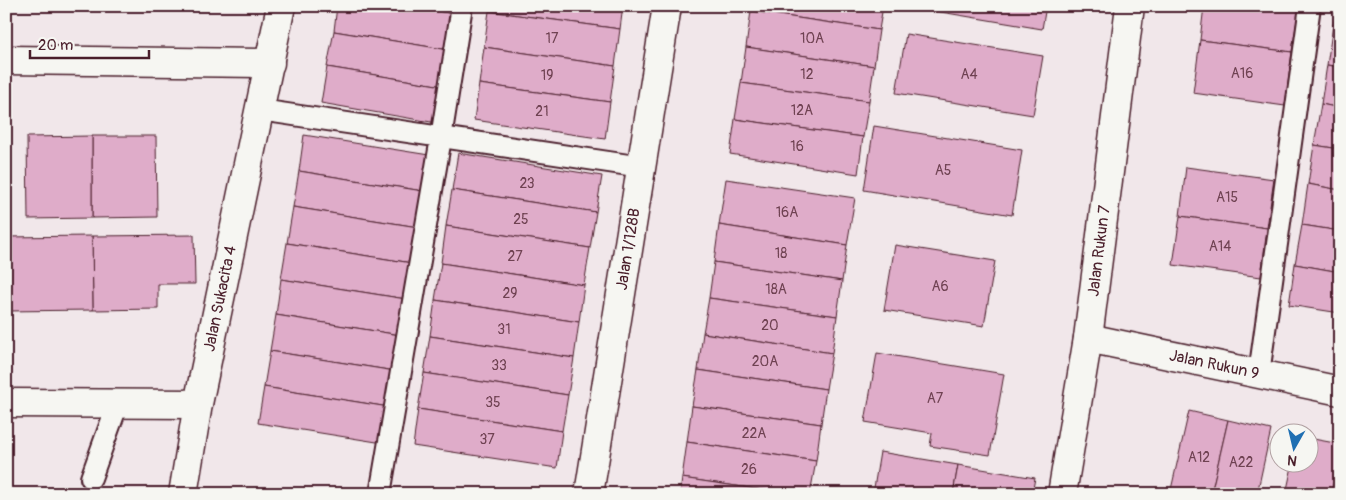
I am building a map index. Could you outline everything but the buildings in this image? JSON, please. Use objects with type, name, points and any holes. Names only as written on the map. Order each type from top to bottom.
[{"type":"street","name":"Jalan Sukacita 4","points":[[183,494],[198,404],[281,6]]},
{"type":"street","name":"Jalan 1/128B","points":[[589,494],[667,6]]},
{"type":"street","name":"Jalan Rukun 7","points":[[1062,494],[1088,338],[1130,6]]},
{"type":"street","points":[[6,60],[270,63]]},
{"type":"street","name":"Jalan Rukun 9","points":[[1088,338],[1340,391]]},
{"type":"street","points":[[6,403],[198,404]]},
{"type":"lane","points":[[380,494],[442,138],[462,6]]},
{"type":"lane","points":[[1259,374],[1310,6]]},
{"type":"lane","points":[[260,110],[642,167]]},
{"type":"lane","points":[[91,478],[118,403]]}]
